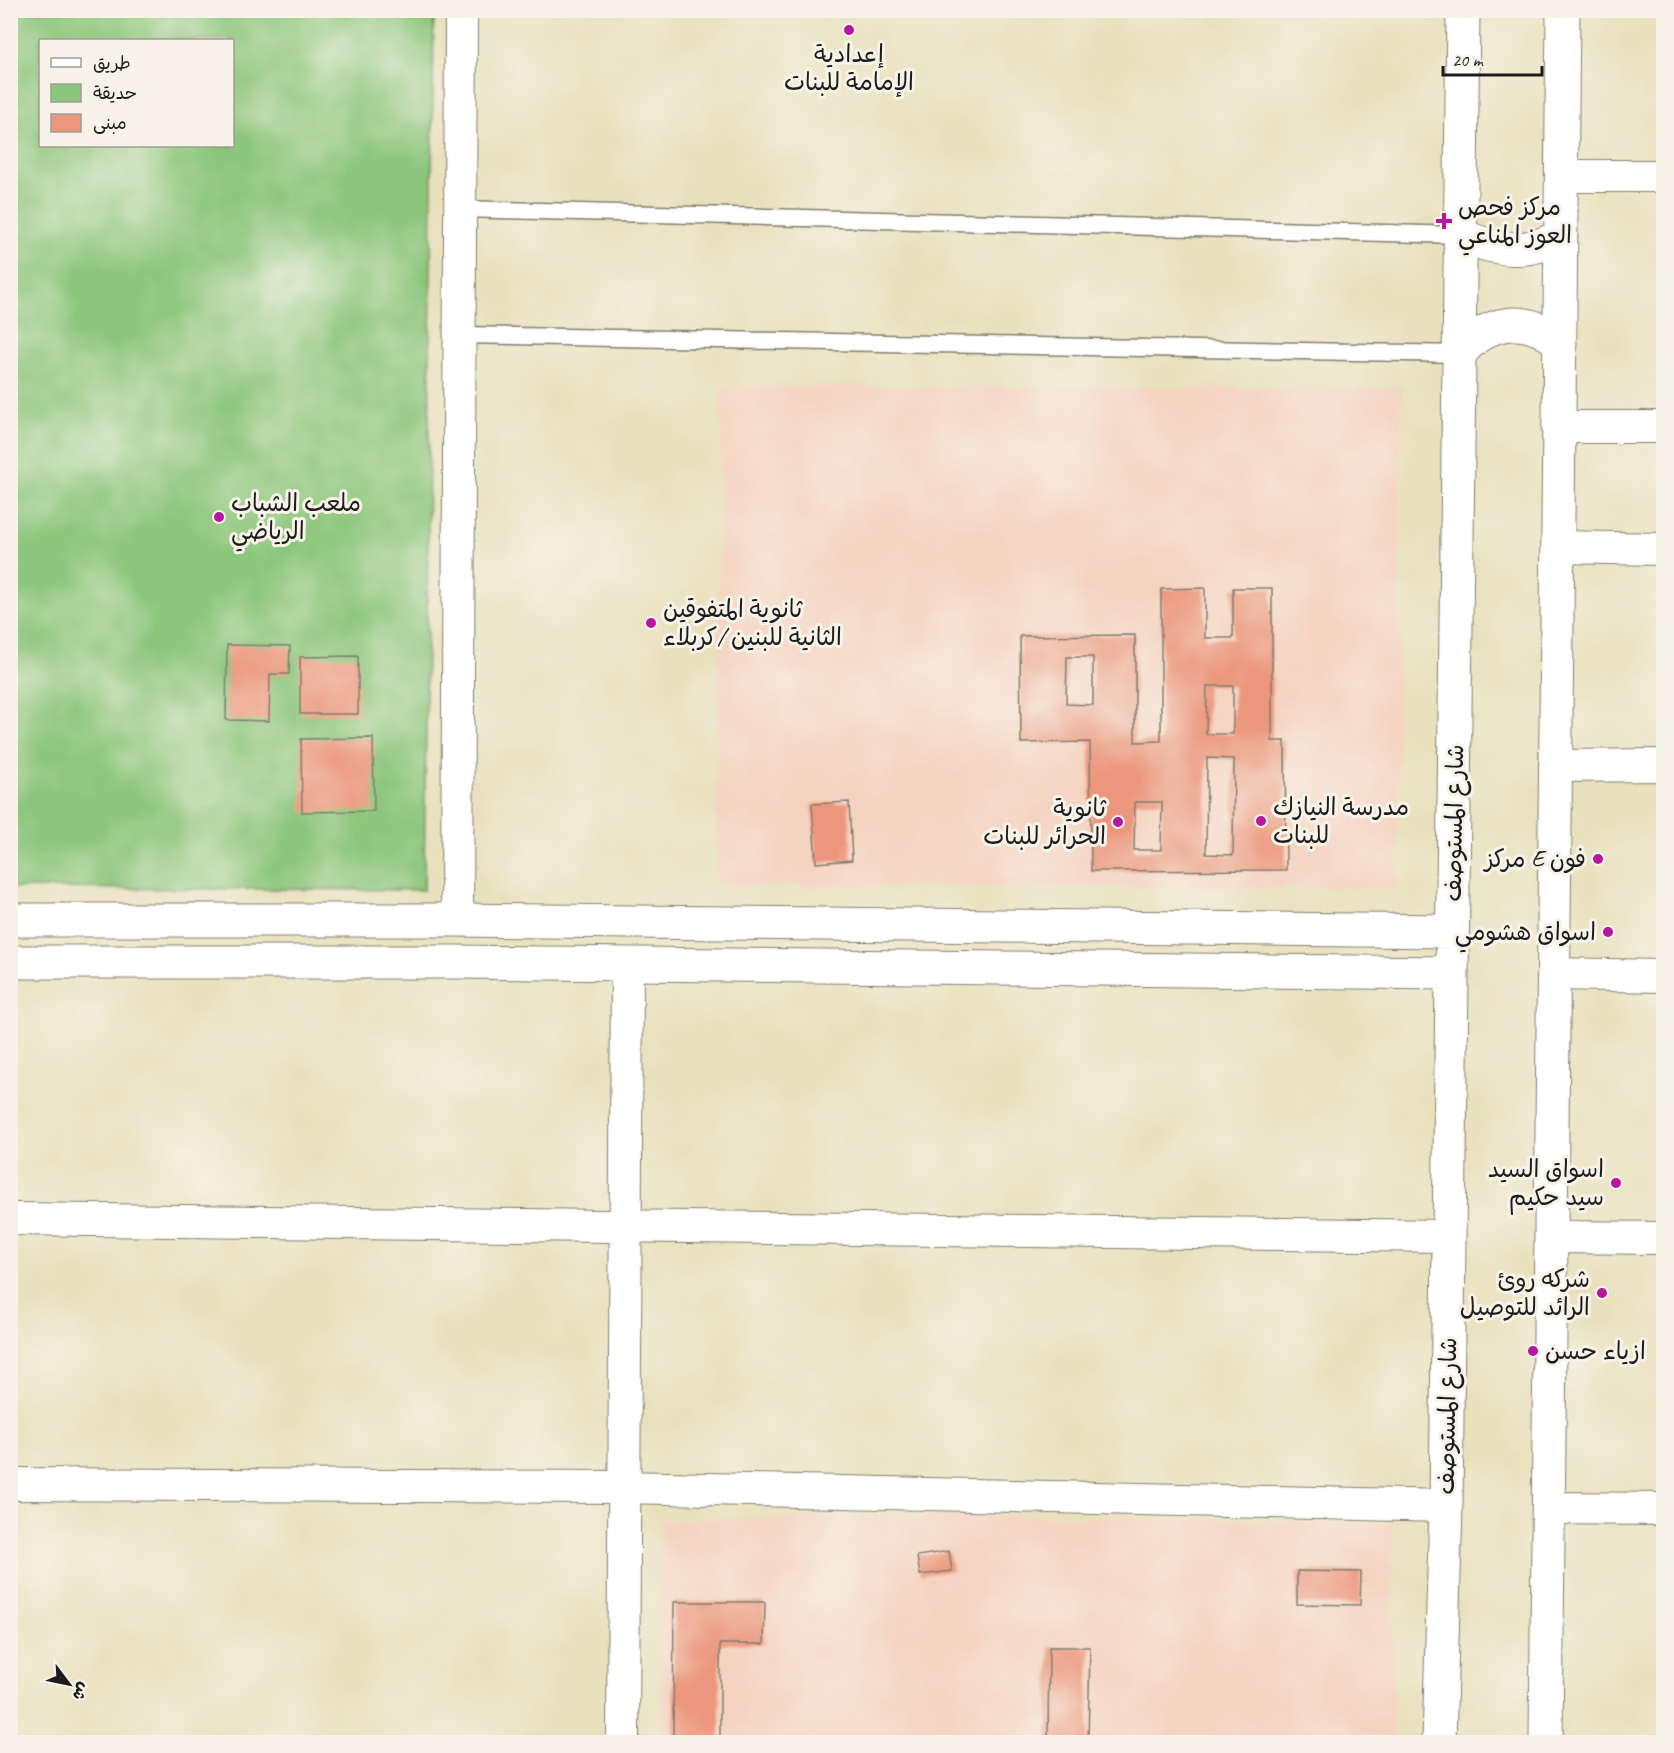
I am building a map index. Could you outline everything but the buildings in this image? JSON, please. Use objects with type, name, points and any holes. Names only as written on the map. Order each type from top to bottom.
[{"type":"main road","name":"شارع المستوصف","points":[[1439,1743],[1446,1506],[1463,10]]},
{"type":"main road","points":[[1546,1743],[1563,10]]},
{"type":"main road","points":[[1461,235],[1486,245],[1514,249],[1549,243],[1561,235]]},
{"type":"main road","points":[[1460,354],[1469,342],[1481,333],[1509,324],[1539,329],[1560,343]]},
{"type":"main road","points":[[10,920],[458,920],[1452,931]]},
{"type":"main road","points":[[162,920],[162,962]]},
{"type":"main road","points":[[1401,931],[1412,949],[1405,972]]},
{"type":"main road","points":[[10,962],[627,964],[1452,973]]},
{"type":"street","points":[[458,920],[461,10]]},
{"type":"street","points":[[1561,176],[1664,176]]},
{"type":"street","points":[[1558,427],[1664,428]]},
{"type":"street","points":[[1558,547],[1664,549]]},
{"type":"street","points":[[1556,766],[1664,765]]},
{"type":"street","points":[[623,1743],[627,964]]},
{"type":"street","points":[[1553,974],[1664,976]]},
{"type":"street","points":[[10,1219],[1449,1236]]},
{"type":"street","points":[[1551,1237],[1664,1238]]},
{"type":"street","points":[[10,1484],[624,1487],[1446,1506]]},
{"type":"street","points":[[1548,1508],[1664,1509]]},
{"type":"lane","points":[[460,209],[1461,235]]},
{"type":"lane","points":[[459,335],[1460,354]]},
{"type":"shaded area","points":[[721,386],[1401,388],[1397,888],[716,885]]},
{"type":"shaded area","points":[[1019,1516],[1392,1523],[1393,1742],[662,1742],[661,1519]]},
{"type":"green space","name":"ملعب الشباب الرياضي","points":[[11,11],[434,11],[424,890],[11,888]]},
{"type":"place","name":"إعدادية الإمامة للبنات","points":[[849,30]]},
{"type":"place","name":"مركز فحص العوز المناعي","points":[[1444,221]]},
{"type":"place","name":"ملعب الشباب الرياضي","points":[[219,517]]},
{"type":"place","name":"ثانوية المتفوقين الثانية للبنين /كربلاء","points":[[651,623]]},
{"type":"place","name":"مدرسة النيازك للبنات","points":[[1261,821]]},
{"type":"place","name":"ثانوية الحرائر للبنات","points":[[1118,822]]},
{"type":"place","name":"مركز E فون","points":[[1598,859]]},
{"type":"place","name":"اسواق هشومي","points":[[1608,932]]},
{"type":"place","name":"اسواق السيد سيد حكيم","points":[[1616,1183]]},
{"type":"place","name":"شركه روئ الرائد للتوصيل","points":[[1602,1293]]},
{"type":"place","name":"ازياء حسن","points":[[1533,1351]]}]
